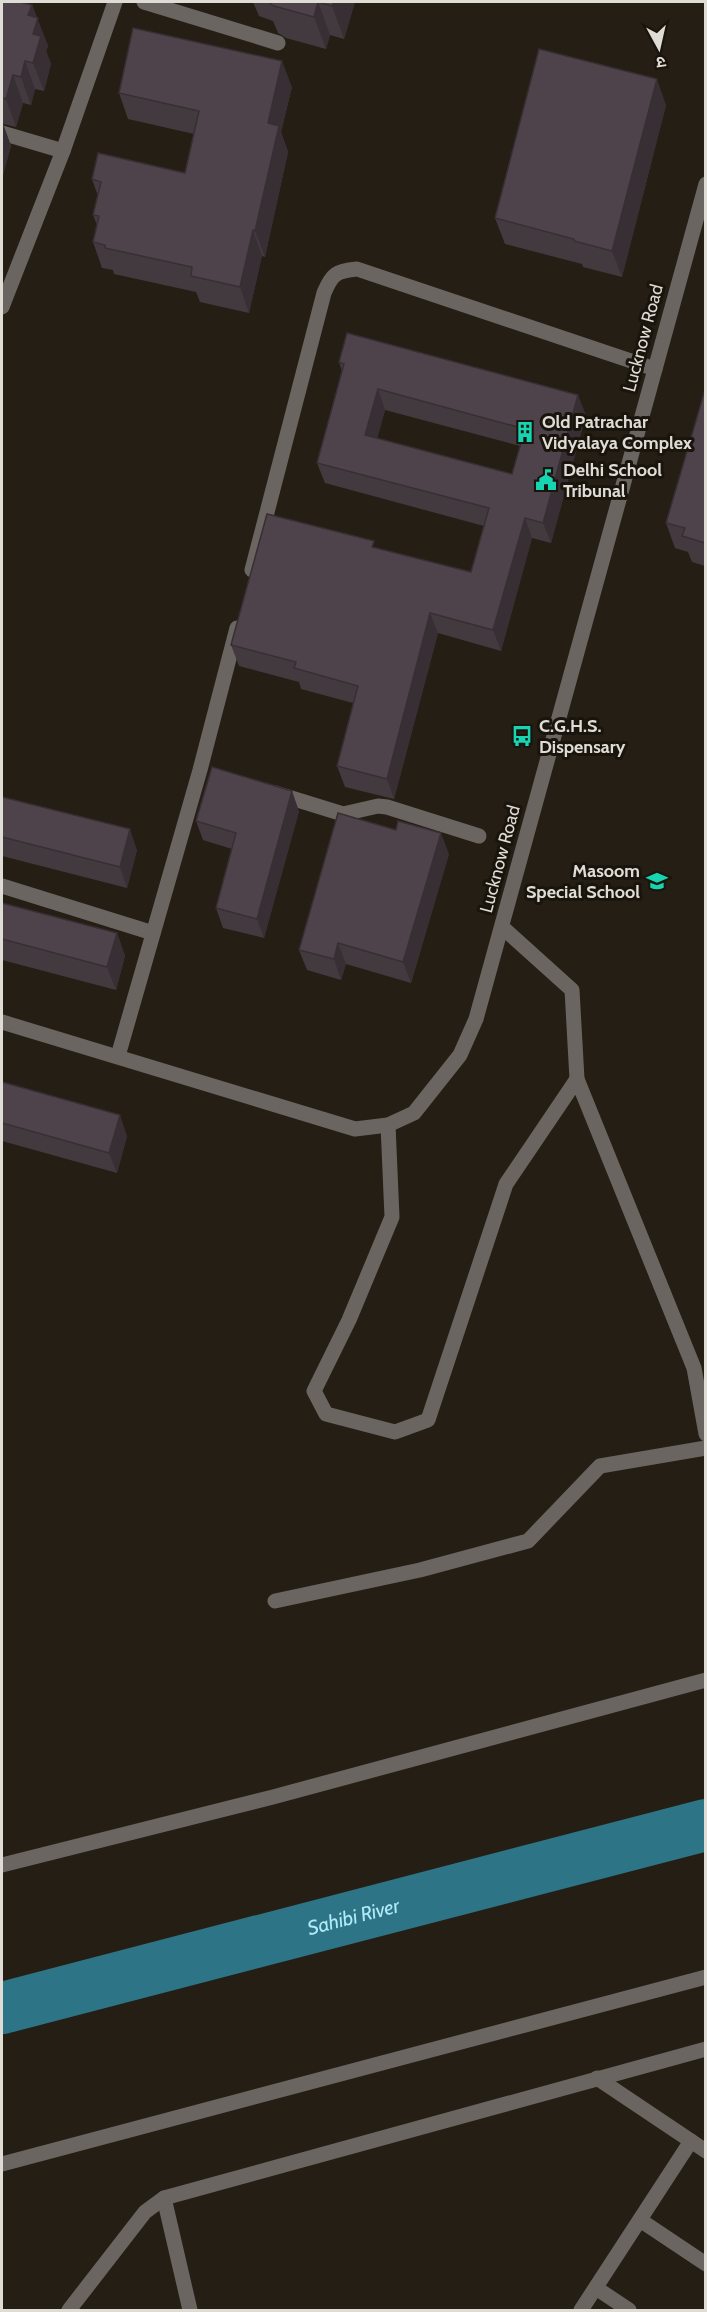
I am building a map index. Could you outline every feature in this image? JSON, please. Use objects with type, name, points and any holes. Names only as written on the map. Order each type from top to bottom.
[{"type":"street","points":[[2,308],[63,151],[115,2]]},
{"type":"street","points":[[144,2],[278,43]]},
{"type":"street","points":[[2,133],[63,151]]},
{"type":"street","name":"Lucknow Road","points":[[2,1022],[356,1128],[388,1125],[414,1113],[460,1055],[476,1019],[705,184]]},
{"type":"street","points":[[248,586],[272,518],[324,293],[330,278],[342,271],[357,269],[655,369]]},
{"type":"street","points":[[118,1056],[153,933],[205,772],[242,609]]},
{"type":"street","points":[[264,789],[343,814],[378,806],[387,807],[480,836]]},
{"type":"street","points":[[2,886],[153,933]]},
{"type":"street","points":[[502,927],[572,990],[577,1079],[700,1368],[705,1434]]},
{"type":"street","points":[[388,1125],[392,1216],[349,1320],[314,1391],[326,1414],[396,1432],[428,1420],[506,1184],[577,1079]]},
{"type":"street","points":[[275,1601],[420,1569],[528,1541],[600,1466],[705,1448]]},
{"type":"street","points":[[2,1865],[273,1797],[705,1680]]},
{"type":"street","points":[[2,2164],[705,1977]]},
{"type":"street","points":[[69,2310],[145,2212],[164,2198],[705,2049]]},
{"type":"street","points":[[597,2078],[705,2151]]},
{"type":"street","points":[[581,2310],[691,2141]]},
{"type":"street","points":[[164,2198],[190,2310]]},
{"type":"street","points":[[640,2220],[705,2264]]},
{"type":"street","points":[[596,2288],[629,2310]]},
{"type":"building","points":[[2,2],[32,5],[28,15],[38,18],[33,34],[41,36],[33,63],[25,61],[21,77],[13,75],[6,99],[2,98]]},
{"type":"building","points":[[268,2],[318,2],[314,17],[274,6]]},
{"type":"building","points":[[318,2],[334,2],[332,6]]},
{"type":"building","points":[[133,28],[282,61],[268,123],[279,126],[240,287],[191,276],[192,267],[105,248],[105,245],[93,242],[99,216],[93,215],[101,182],[92,179],[98,153],[185,173],[199,111],[119,93]]},
{"type":"building","points":[[539,49],[657,79],[612,251],[495,218]]},
{"type":"building","points":[[347,333],[578,395],[543,523],[525,518],[493,630],[430,613],[387,779],[337,766],[358,686],[294,668],[296,662],[231,645],[267,514],[374,541],[372,547],[471,572],[489,508],[317,463],[344,364],[339,362]],"holes":[[[378,389],[525,429],[512,474],[365,435]]]},
{"type":"building","points":[[705,390],[705,543],[682,536],[685,528],[666,523]]},
{"type":"building","points":[[212,767],[292,791],[257,919],[216,908],[236,833],[196,821]]},
{"type":"building","points":[[2,797],[130,829],[120,867],[2,837]]},
{"type":"building","points":[[338,813],[396,830],[398,821],[441,833],[403,962],[338,943],[334,959],[299,950]]},
{"type":"building","points":[[2,903],[117,933],[107,967],[2,939]]},
{"type":"building","points":[[2,1082],[120,1115],[109,1153],[2,1123]]},
{"type":"waterway","name":"Sahibi River","points":[[2,2008],[706,1825]]},
{"type":"place","name":"Old Patrachar Vidyalaya Complex","points":[[525,432]]},
{"type":"place","name":"Delhi School Tribunal","points":[[546,480]]},
{"type":"place","name":"C.G.H.S. Dispensary","points":[[522,736]]},
{"type":"place","name":"Masoom Special School","points":[[657,881]]}]
